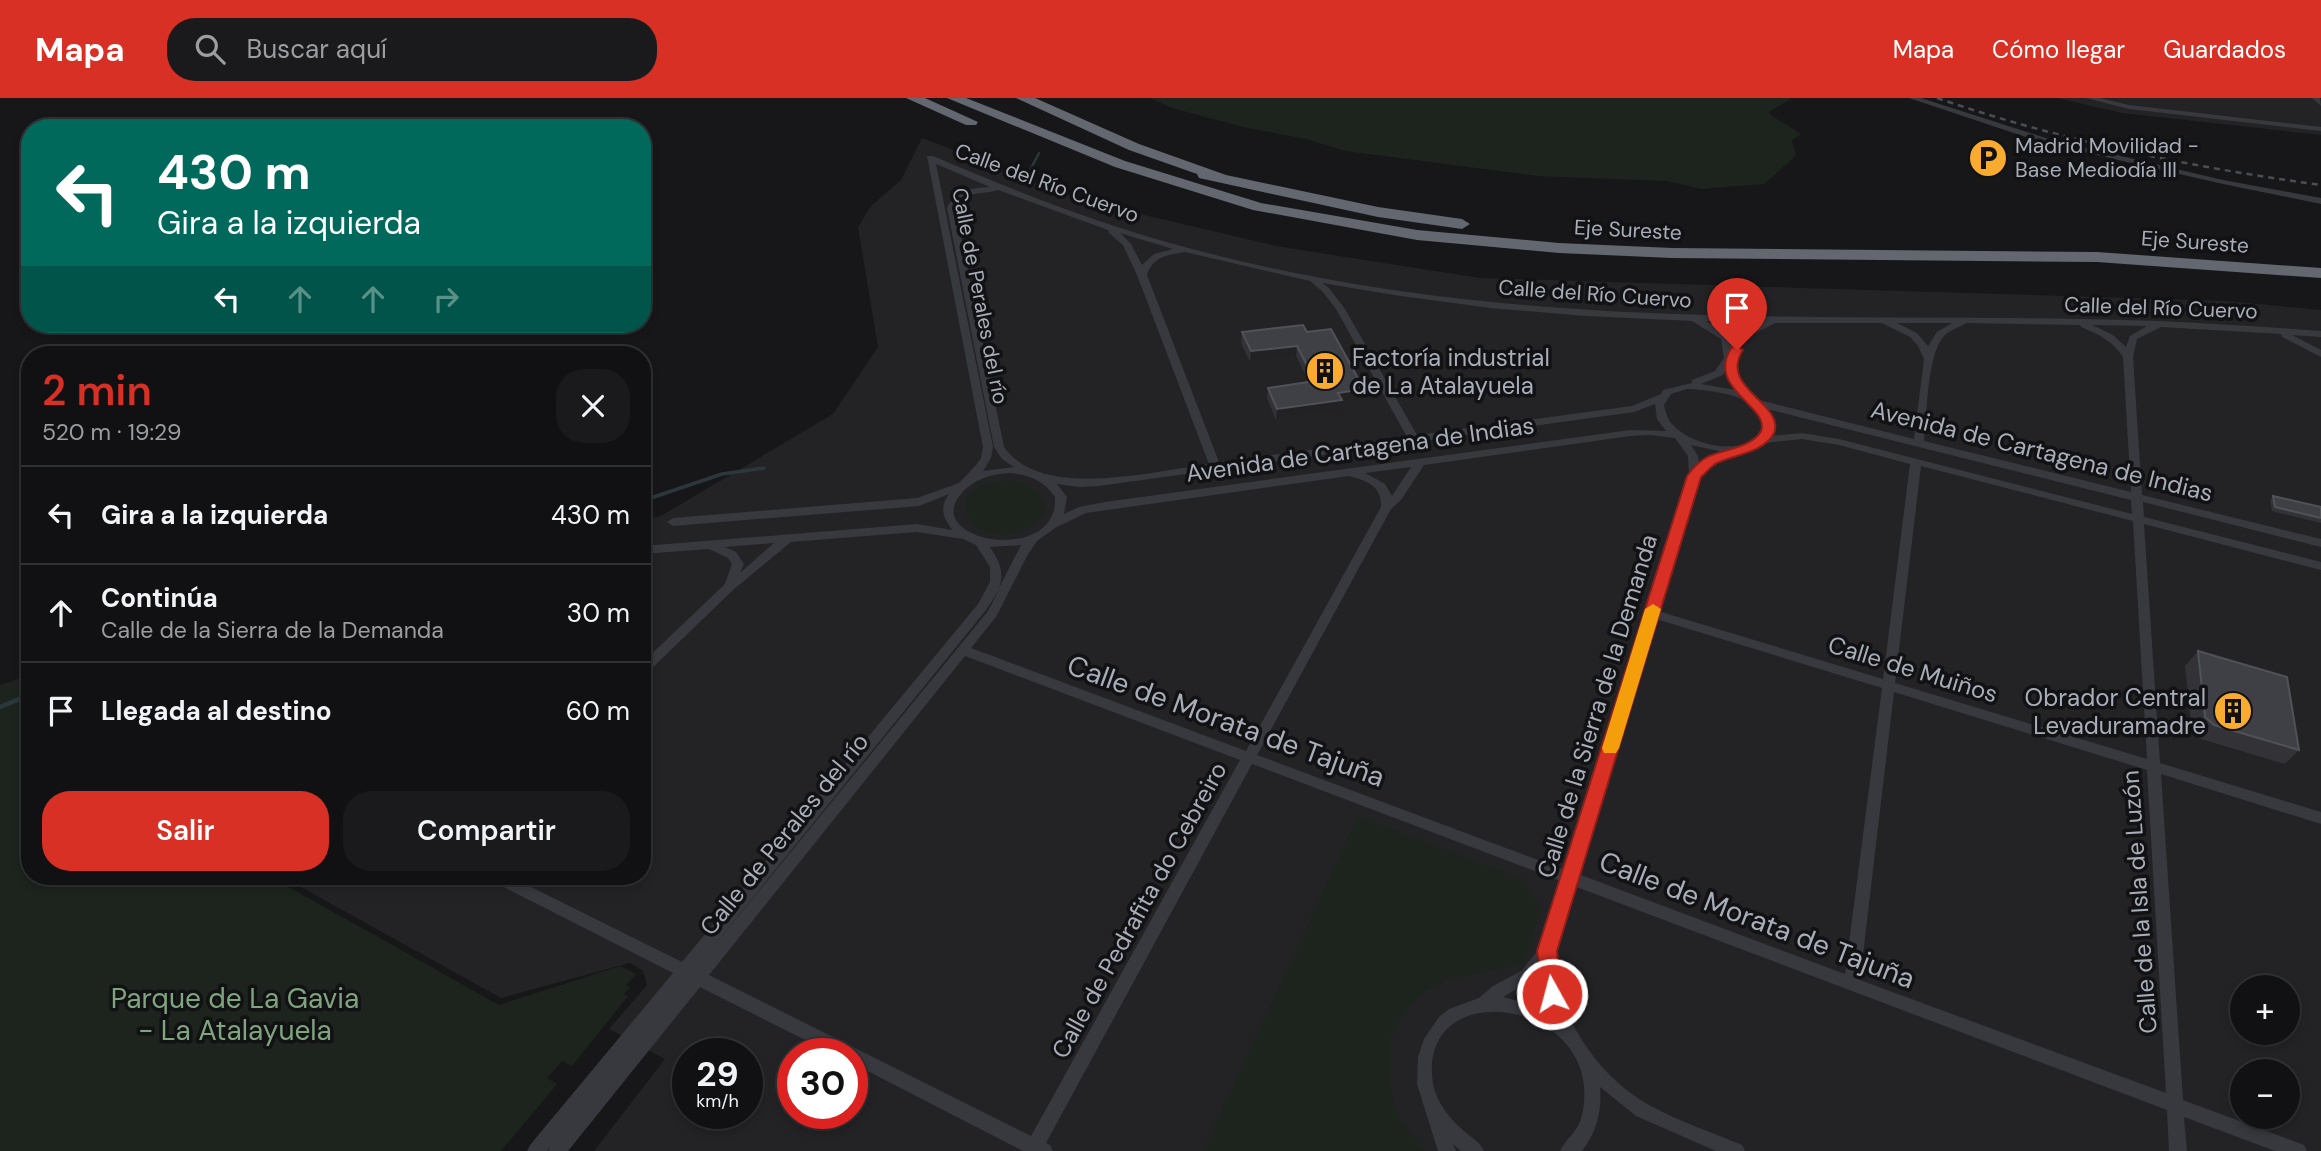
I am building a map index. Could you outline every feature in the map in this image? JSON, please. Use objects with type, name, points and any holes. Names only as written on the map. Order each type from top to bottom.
[{"type":"highway","points":[[913,98],[983,127],[1133,176],[1259,207]]},
{"type":"highway","name":"Eje Sureste","points":[[954,98],[1120,164],[1259,207],[1417,234],[1559,247],[1672,253],[2097,257],[2321,272]]},
{"type":"highway","name":"Eje Sureste","points":[[983,98],[1095,143],[1159,164],[1265,190],[1378,212],[1556,234],[1650,239],[1963,241],[2143,247],[2321,260]]},
{"type":"highway","points":[[1023,98],[1172,162],[1265,190]]},
{"type":"street","points":[[1913,98],[2047,141],[2223,182],[2321,201]]},
{"type":"street","points":[[2090,98],[2129,107],[2319,129]]},
{"type":"street","points":[[2316,98],[2321,104]]},
{"type":"street","name":"Calle del Río Cuervo","points":[[930,158],[1003,190],[1105,226],[1187,250],[1304,276],[1462,302],[1683,318],[2161,323],[2321,334]]},
{"type":"street","name":"Calle de Perales del río","points":[[930,158],[935,170],[988,447],[987,458],[968,482]]},
{"type":"street","name":"Calle de Perales del río","points":[[1003,190],[985,189],[963,194],[954,200],[951,208],[999,447],[1006,457],[1030,472]]},
{"type":"street","points":[[1105,226],[1127,244],[1142,275],[1215,466]]},
{"type":"street","points":[[1142,275],[1151,258],[1163,253],[1187,250]]},
{"type":"street","points":[[1304,276],[1323,286],[1340,309],[1414,439]]},
{"type":"street","points":[[1340,309],[1343,294],[1363,287]]},
{"type":"street","points":[[1683,318],[1721,333],[1730,344],[1734,381],[1768,421],[1767,432],[1762,440]]},
{"type":"street","points":[[1686,386],[1719,373],[1740,341],[1751,330],[1783,319]]},
{"type":"street","points":[[1876,320],[1902,328],[1917,337],[1926,347],[1929,359]]},
{"type":"street","points":[[1919,442],[1929,359],[1937,339],[1943,332],[1973,320]]},
{"type":"street","points":[[2071,321],[2110,337],[2124,349],[2128,357]]},
{"type":"street","points":[[2128,357],[2133,338],[2161,323]]},
{"type":"street","points":[[2268,329],[2298,340],[2321,354]]},
{"type":"street","name":"Calle de la Isla de Luzón","points":[[2128,357],[2178,1151]]},
{"type":"street","name":"Avenida de Cartagena de Indias","points":[[1048,480],[1090,482],[1634,409],[1667,392],[1686,386],[1722,388],[1751,401],[2321,543]]},
{"type":"street","points":[[1661,397],[1658,405],[1661,421],[1679,436],[1693,456],[1694,476]]},
{"type":"street","name":"Avenida de Cartagena de Indias","points":[[1052,525],[1083,510],[1105,506],[1642,432],[1679,436],[1710,448],[1743,448],[1762,440],[1791,436],[1813,437],[1916,462],[2321,566]]},
{"type":"street","points":[[1694,476],[1710,461],[1743,448]]},
{"type":"street","name":"Calle de Pedrafita do Cebreiro","points":[[1037,1149],[1248,757],[1387,507],[1396,501],[1408,478],[1421,462]]},
{"type":"street","points":[[1852,984],[1916,462]]},
{"type":"street","points":[[651,549],[927,528],[964,535],[980,542],[1007,544],[1033,538],[1052,525],[1062,506],[1057,489],[1048,480],[1030,472],[999,470],[919,502],[673,522]]},
{"type":"street","points":[[1349,472],[1374,480],[1384,487],[1388,498],[1387,507]]},
{"type":"street","points":[[1988,480],[2058,489],[2058,482],[2046,474]]},
{"type":"street","name":"Calle de la Sierra de la Demanda","points":[[1483,1005],[1526,976],[1547,951],[1694,476]]},
{"type":"street","points":[[964,535],[950,520],[948,513],[954,494],[968,482]]},
{"type":"street","points":[[2218,539],[2207,531],[2207,524],[2239,522]]},
{"type":"street","name":"Calle de Perales del río","points":[[536,1151],[691,973],[962,650],[999,603],[1008,588],[1021,552],[1033,538]]},
{"type":"street","points":[[651,662],[729,587],[775,548],[789,540]]},
{"type":"street","name":"Calle de Perales del río","points":[[557,1151],[691,973],[990,596],[998,574],[994,561],[980,542]]},
{"type":"street","points":[[711,546],[727,551],[738,564],[729,587]]},
{"type":"street","name":"Calle de Muiños","points":[[1652,613],[2321,818]]},
{"type":"street","name":"Calle de Morata de Tajuña","points":[[962,650],[2298,1151]]},
{"type":"street","points":[[513,885],[819,1038]]},
{"type":"street","name":"Calle de la Sierra de la Demanda","points":[[1547,951],[1552,994],[1570,1036]]},
{"type":"street","points":[[1447,1151],[1426,1087],[1424,1066],[1428,1048],[1438,1028],[1457,1013],[1483,1005],[1506,1005],[1531,1010],[1554,1023],[1570,1036],[1587,1062],[1642,1110],[1736,1151]]},
{"type":"street","points":[[1569,1151],[1586,1131],[1592,1112],[1593,1090],[1587,1062]]},
{"type":"street","points":[[868,1063],[1037,1149]]},
{"type":"street","points":[[1432,1108],[1454,1135],[1475,1151]]},
{"type":"shaded area","points":[[2057,98],[2321,98],[2321,135],[2122,113]]},
{"type":"shaded area","points":[[922,138],[1089,202],[1276,246],[1480,278],[2226,301],[2321,310],[2321,1151],[594,1151],[665,1059],[609,1029],[647,985],[643,971],[630,963],[501,998],[297,885],[651,885],[651,518],[661,516],[833,414],[878,347],[858,227],[871,206],[901,180]]},
{"type":"green space","points":[[1150,98],[1792,98],[1769,112],[1801,134],[1792,140],[1796,156],[1764,184],[1701,189],[1667,181],[1537,176],[1345,151],[1306,139],[1243,127],[1172,108]]},
{"type":"green space","points":[[1012,480],[1028,485],[1040,495],[1044,501],[1043,515],[1016,533],[997,535],[981,529],[970,519],[965,507],[969,494],[984,485]]},
{"type":"green space","name":"Parque de La Gavia - La Atalayuela","points":[[21,678],[21,885],[285,885],[499,1005],[620,966],[636,974],[626,985],[630,987],[624,994],[628,996],[572,1066],[562,1061],[547,1078],[557,1084],[501,1151],[0,1151],[0,685]]},
{"type":"green space","points":[[1358,816],[1525,880],[1541,908],[1524,963],[1447,980],[1424,992],[1399,1020],[1389,1043],[1390,1083],[1396,1111],[1423,1151],[1203,1151]]},
{"type":"building","points":[[1303,325],[1307,332],[1331,329],[1364,389],[1338,393],[1342,400],[1277,409],[1268,388],[1315,381],[1297,346],[1251,351],[1242,332]]},
{"type":"building","points":[[2273,496],[2321,507],[2321,518],[2275,507]]},
{"type":"building","name":"Obrador Central Levaduramadre","points":[[2198,651],[2287,677],[2299,750],[2214,725],[2205,717]]},
{"type":"waterway","points":[[1020,181],[1028,174],[1039,153]]},
{"type":"waterway","points":[[651,498],[722,474],[764,468]]},
{"type":"waterway","points":[[0,707],[21,698]]},
{"type":"railway","points":[[1937,98],[2031,127],[2127,151],[2223,170],[2321,185]]},
{"type":"slow traffic","points":[[1610,748],[1653,609]]},
{"type":"place","name":"Madrid Movilidad - Base Mediodía III","points":[[1988,158]]},
{"type":"place","name":"Factoría industrial de La Atalayuela","points":[[1325,371]]},
{"type":"place","name":"Obrador Central Levaduramadre","points":[[2233,711]]},
{"type":"route","points":[[1552,994],[1548,981],[1547,951],[1694,476],[1710,461],[1762,440],[1767,432],[1768,421],[1765,414],[1749,400],[1731,374],[1730,359],[1737,350]]}]
